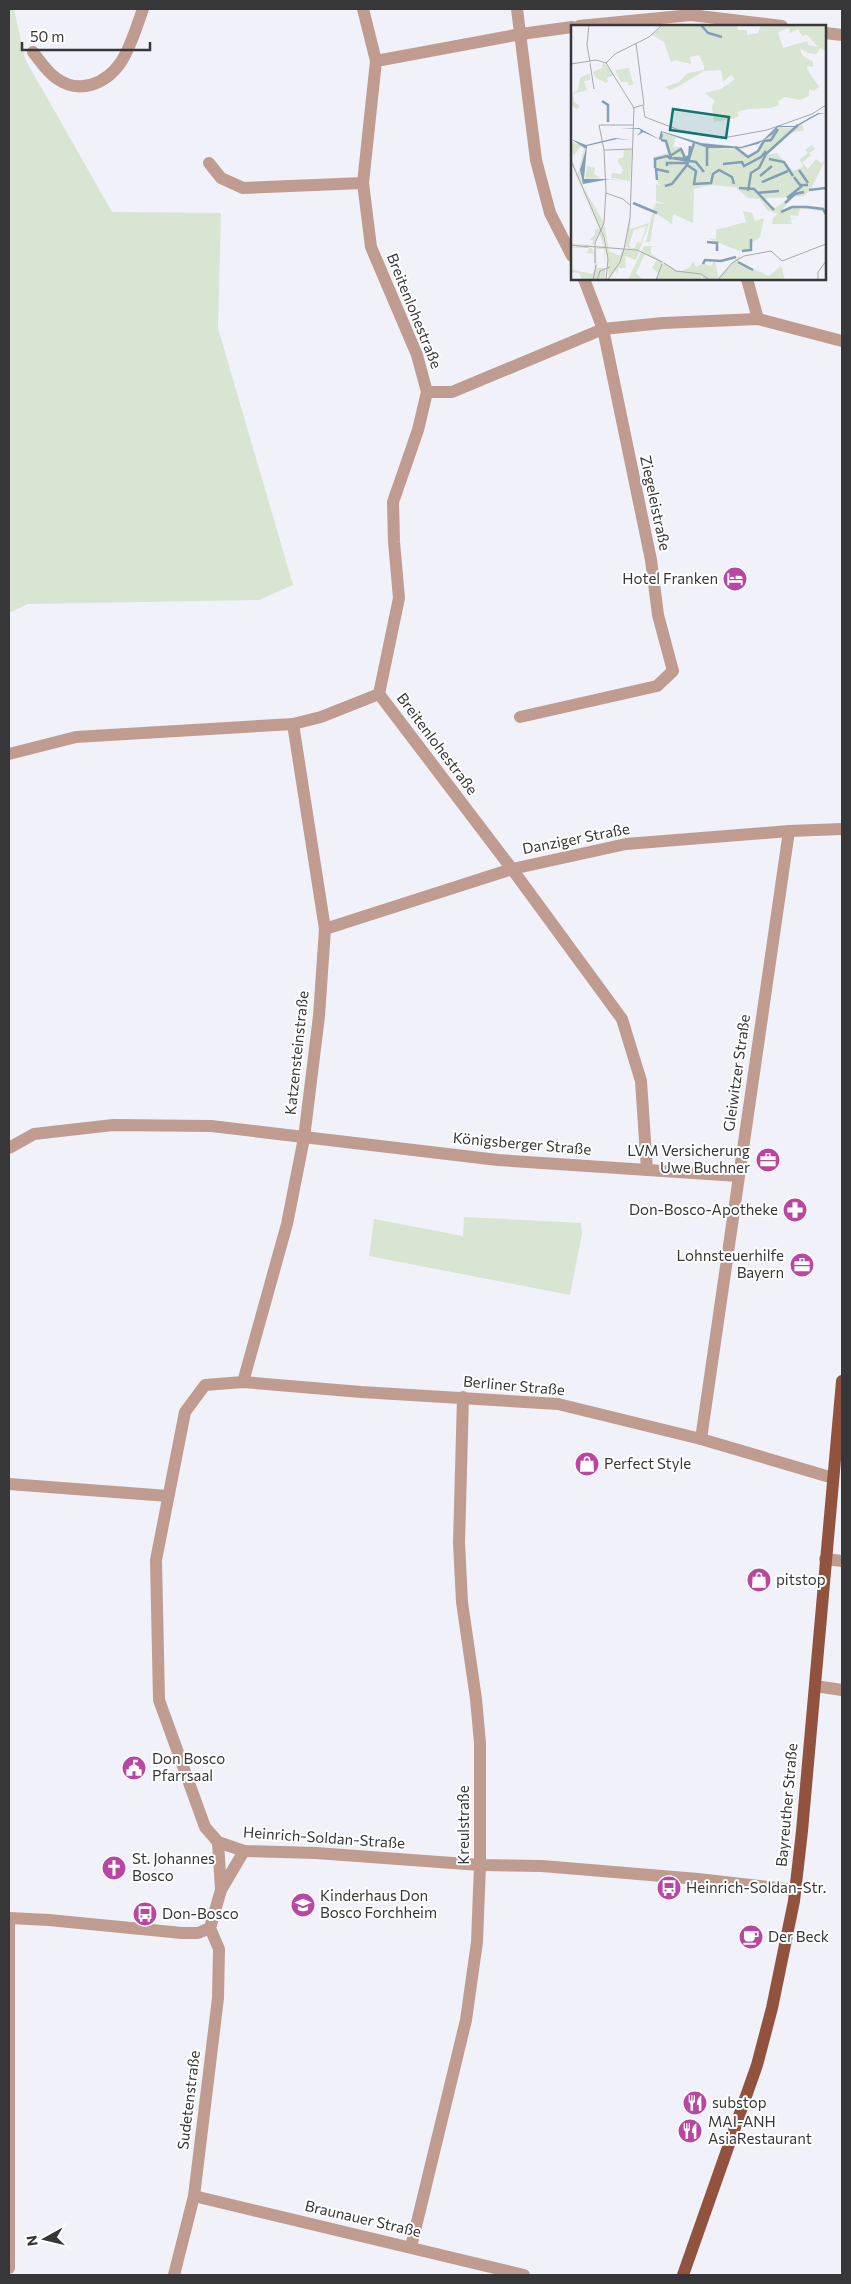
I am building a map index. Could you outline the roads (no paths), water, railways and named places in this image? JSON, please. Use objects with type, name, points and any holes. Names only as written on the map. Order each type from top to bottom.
[{"type":"main road","name":"Bayreuther Straße","points":[[683,2275],[757,2065],[772,2008],[796,1890],[842,1381]]},
{"type":"street","points":[[33,52],[54,78],[70,87],[90,86],[107,78],[122,61],[143,9]]},
{"type":"street","name":"Breitenlohestraße","points":[[363,9],[376,60],[363,183],[371,247],[418,355],[427,392],[418,430],[393,502],[399,598],[379,694],[512,868],[622,1019],[642,1081],[646,1170]]},
{"type":"street","points":[[517,9],[536,160],[550,213],[571,254]]},
{"type":"street","points":[[592,25],[692,17],[772,25]]},
{"type":"street","points":[[376,60],[521,34],[571,27]]},
{"type":"street","points":[[826,33],[842,35]]},
{"type":"street","points":[[209,163],[220,178],[243,188],[363,183]]},
{"type":"street","points":[[584,280],[603,329]]},
{"type":"street","points":[[747,280],[758,320]]},
{"type":"street","points":[[427,392],[452,392],[603,329],[663,323],[758,320],[842,341]]},
{"type":"street","name":"Ziegeleistraße","points":[[520,717],[657,686],[673,671],[658,615],[651,560],[603,329]]},
{"type":"street","points":[[9,754],[76,737],[292,724],[321,717],[379,694]]},
{"type":"street","name":"Katzensteinstraße","points":[[243,1382],[287,1224],[304,1138],[319,1016],[325,929],[292,724]]},
{"type":"street","name":"Danziger Straße","points":[[325,929],[512,868],[626,844],[789,831],[842,829]]},
{"type":"street","name":"Gleiwitzer Straße","points":[[701,1439],[730,1253],[738,1176],[789,831]]},
{"type":"street","name":"Königsberger Straße","points":[[9,1148],[34,1134],[113,1126],[212,1126],[498,1160],[738,1176]]},
{"type":"street","points":[[220,1890],[218,1842],[205,1827],[159,1700],[156,1560],[185,1412],[205,1385],[243,1382]]},
{"type":"street","name":"Berliner Straße","points":[[243,1382],[361,1392],[558,1404],[701,1439],[833,1478]]},
{"type":"street","name":"Kreulstraße","points":[[411,2246],[466,2020],[477,1942],[480,1865],[480,1743],[476,1699],[462,1602],[459,1542],[463,1397]]},
{"type":"street","points":[[9,1484],[168,1496]]},
{"type":"street","points":[[825,1559],[842,1561]]},
{"type":"street","points":[[815,1686],[842,1690]]},
{"type":"street","name":"Heinrich-Soldan-Straße","points":[[218,1842],[244,1851],[316,1853],[480,1865],[562,1868],[698,1879],[796,1890]]},
{"type":"street","points":[[9,2268],[9,1918],[198,1933],[210,1928],[220,1890],[244,1851]]},
{"type":"street","name":"Sudetenstraße","points":[[174,2275],[194,2196],[218,1998],[219,1949],[210,1928]]},
{"type":"street","name":"Braunauer Straße","points":[[194,2196],[411,2246],[524,2275]]},
{"type":"place","name":"Hotel Franken","points":[[735,579]]},
{"type":"place","name":"LVM Versicherung Uwe Buchner","points":[[768,1160]]},
{"type":"place","name":"Don-Bosco-Apotheke","points":[[795,1210]]},
{"type":"place","name":"Lohnsteuerhilfe Bayern","points":[[802,1265]]},
{"type":"place","name":"Perfect Style","points":[[587,1464]]},
{"type":"place","name":"pitstop","points":[[759,1580]]},
{"type":"place","name":"Don Bosco Pfarrsaal","points":[[134,1768]]},
{"type":"place","name":"St. Johannes Bosco","points":[[114,1868]]},
{"type":"place","name":"Heinrich-Soldan-Str.","points":[[669,1888]]},
{"type":"place","name":"Kinderhaus Don Bosco Forchheim","points":[[303,1905]]},
{"type":"place","name":"Don-Bosco","points":[[145,1914]]},
{"type":"place","name":"Der Beck","points":[[751,1937]]},
{"type":"place","name":"substop","points":[[695,2103]]},
{"type":"place","name":"MAI-ANH AsiaRestaurant","points":[[690,2131]]}]
